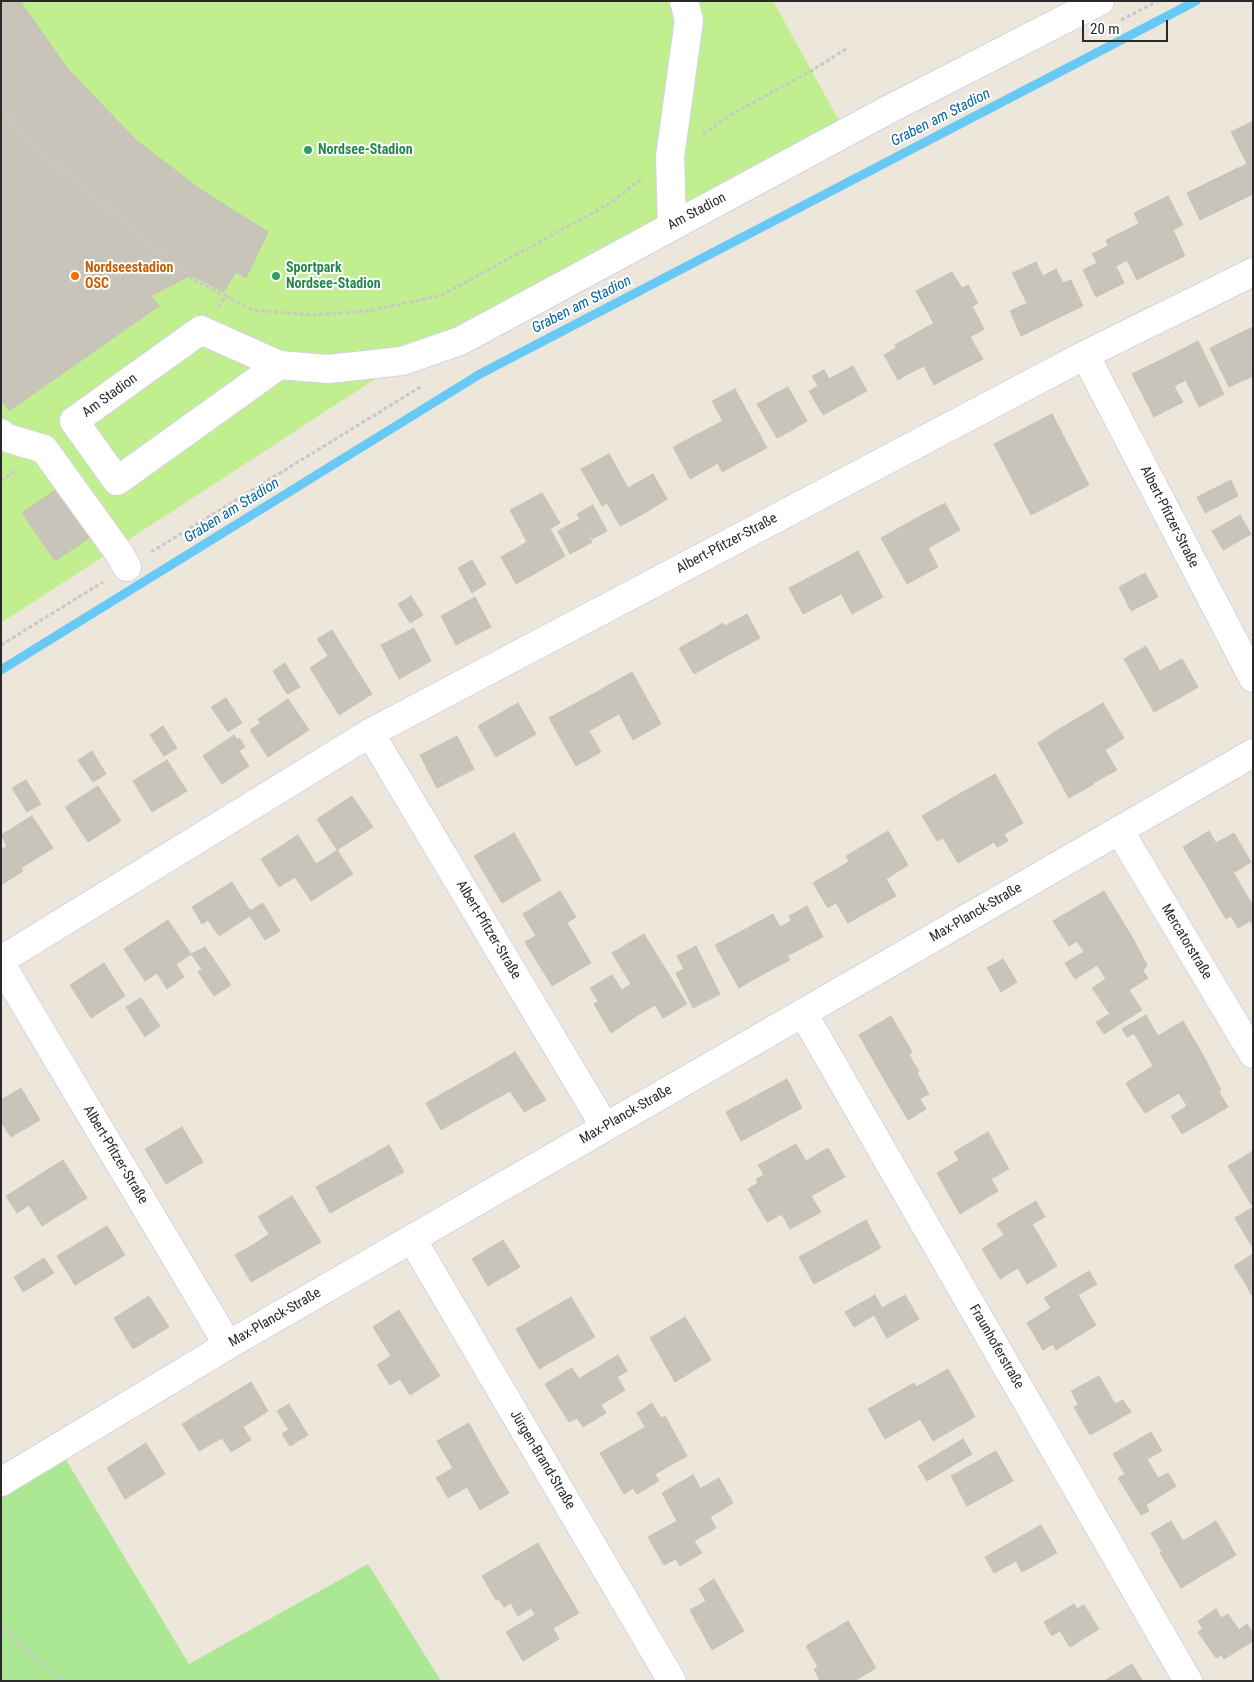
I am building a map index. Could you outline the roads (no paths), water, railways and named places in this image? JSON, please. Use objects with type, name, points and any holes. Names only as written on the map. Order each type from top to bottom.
[{"type":"street","points":[[672,225],[670,156],[689,20],[684,1]]},
{"type":"street","name":"Am Stadion","points":[[279,364],[117,481],[74,422],[201,330],[279,364],[328,369],[402,361],[460,341],[672,225],[1100,1]]},
{"type":"street","name":"Albert-Pfitzer-Straße","points":[[1,960],[370,733],[1085,356],[1253,272]]},
{"type":"street","name":"Albert-Pfitzer-Straße","points":[[1085,356],[1253,678]]},
{"type":"street","points":[[1,433],[4,437],[44,450],[127,567]]},
{"type":"street","name":"Albert-Pfitzer-Straße","points":[[370,733],[606,1127]]},
{"type":"street","name":"Max-Planck-Straße","points":[[1,1482],[228,1345],[1253,753]]},
{"type":"street","name":"Mercatorstraße","points":[[1120,830],[1253,1054]]},
{"type":"street","name":"Albert-Pfitzer-Straße","points":[[1,964],[228,1345]]},
{"type":"street","name":"Fraunhoferstraße","points":[[803,1013],[1188,1681]]},
{"type":"street","name":"Jürgen-Brand-Straße","points":[[412,1239],[672,1681]]},
{"type":"waterway","name":"Graben am Stadion","points":[[1,670],[480,374],[1196,1]]},
{"type":"place","name":"Nordsee-Stadion","points":[[308,150]]},
{"type":"place","name":"Nordseestadion OSC","points":[[75,276]]},
{"type":"place","name":"Sportpark Nordsee-Stadion","points":[[276,276]]}]
